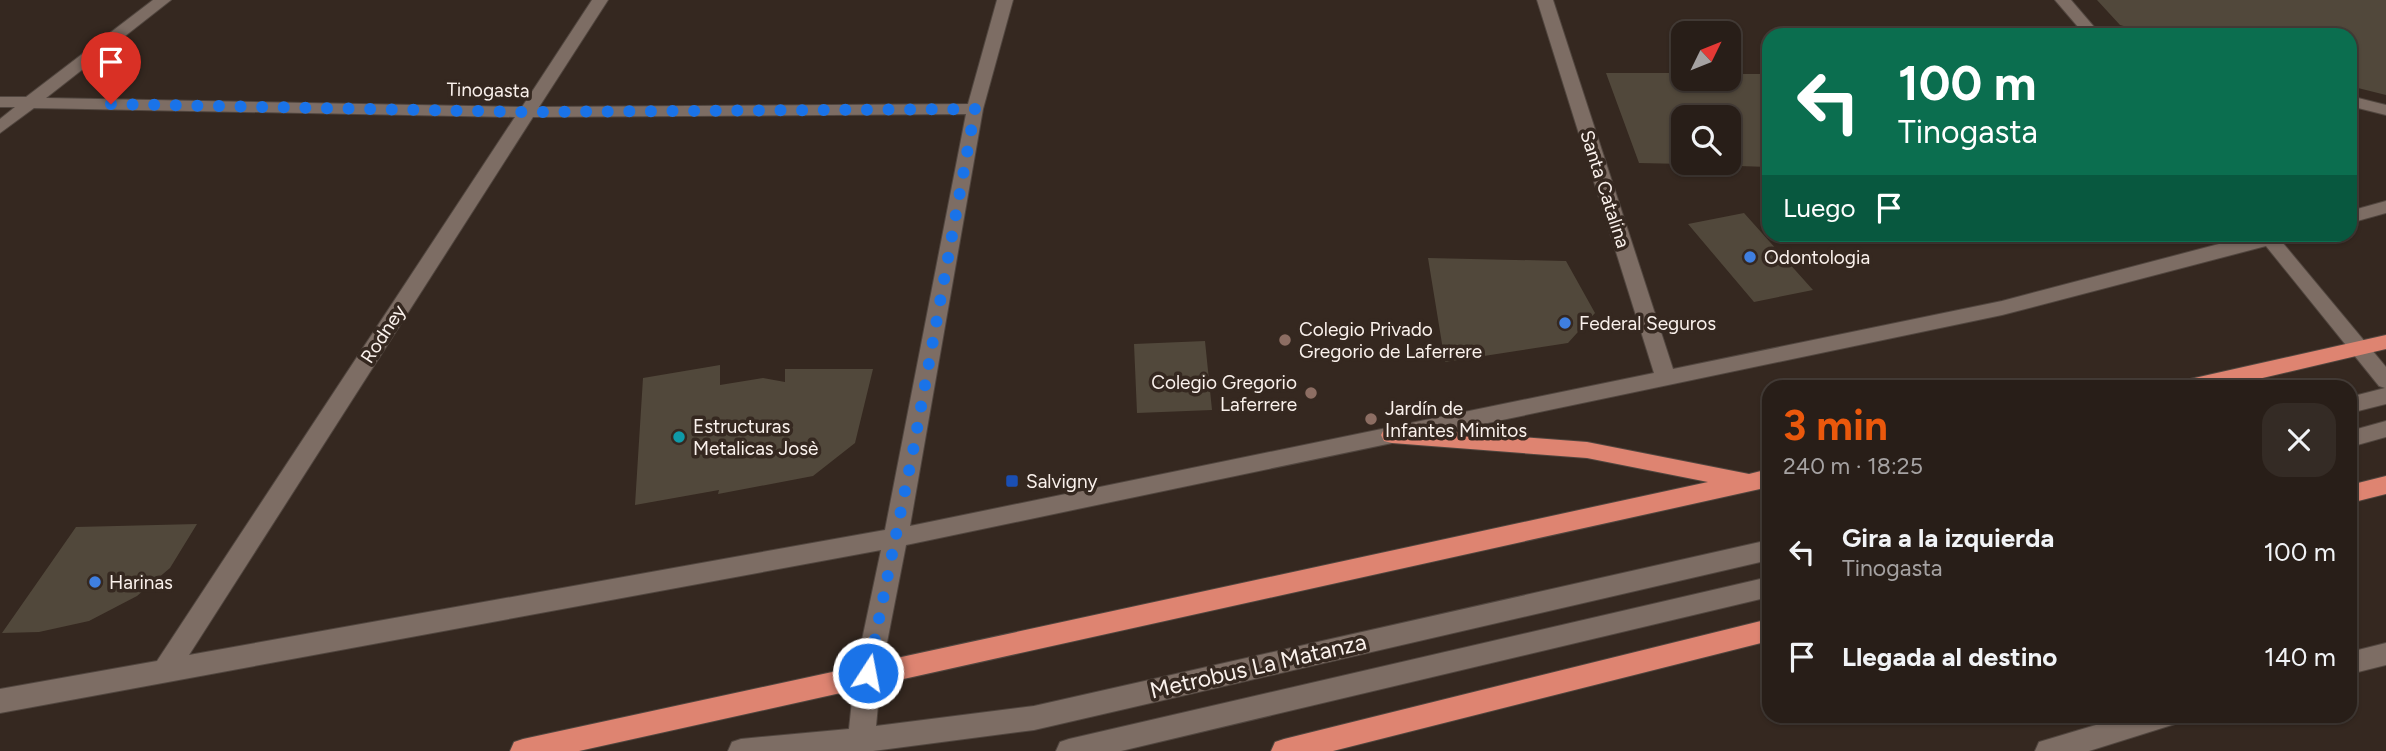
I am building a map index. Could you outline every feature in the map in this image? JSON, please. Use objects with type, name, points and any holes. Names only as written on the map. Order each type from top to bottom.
[{"type":"highway","points":[[2222,380],[2359,350]]},
{"type":"highway","points":[[1392,435],[1587,450],[1759,480]]},
{"type":"highway","points":[[523,751],[868,673],[1759,480]]},
{"type":"highway","points":[[2357,492],[2386,485]]},
{"type":"highway","points":[[1284,751],[1762,632]]},
{"type":"street","points":[[0,128],[28,102],[163,0]]},
{"type":"street","name":"Rodney","points":[[166,669],[600,0]]},
{"type":"street","points":[[860,745],[868,673],[975,109],[1005,0]]},
{"type":"street","name":"Santa Catalina","points":[[1545,0],[1666,378]]},
{"type":"street","points":[[2063,0],[2087,28]]},
{"type":"street","name":"Tinogasta","points":[[0,102],[526,112],[975,109]]},
{"type":"street","points":[[2357,103],[2386,110]]},
{"type":"street","points":[[2357,215],[2386,207]]},
{"type":"street","points":[[0,701],[895,538],[2003,308],[2252,242]]},
{"type":"street","points":[[2279,242],[2359,350],[2386,381]]},
{"type":"street","points":[[2359,350],[2386,343]]},
{"type":"street","points":[[2357,403],[2386,396]]},
{"type":"street","points":[[2357,437],[2386,429]]},
{"type":"street","name":"Metrobus La Matanza","points":[[741,751],[860,745],[1034,718],[1762,552]]},
{"type":"street","name":"Metrobus La Matanza","points":[[1069,751],[1762,589]]},
{"type":"street","points":[[2357,661],[2386,654]]},
{"type":"street","points":[[2048,751],[2142,723]]},
{"type":"building","points":[[2097,0],[2386,0],[2386,95],[2357,88],[2357,28],[2131,28],[2120,25]]},
{"type":"building","points":[[1606,73],[1671,73],[1671,91],[1741,91],[1741,74],[1762,74],[1762,167],[1741,166],[1741,105],[1671,105],[1671,164],[1639,163]]},
{"type":"building","name":"Odontologia","points":[[1744,213],[1762,233],[1762,242],[1770,242],[1813,290],[1754,302],[1688,224]]},
{"type":"building","points":[[1428,258],[1566,261],[1595,313],[1568,343],[1445,362]]},
{"type":"building","points":[[1205,341],[1212,410],[1137,413],[1134,344]]},
{"type":"building","points":[[720,365],[720,385],[763,378],[785,382],[785,369],[873,369],[855,443],[813,476],[718,494],[719,490],[635,505],[643,378]]},
{"type":"building","name":"Harinas","points":[[197,524],[170,568],[137,596],[89,621],[39,632],[2,633],[76,527]]},
{"type":"place","name":"Odontologia","points":[[1750,257]]},
{"type":"place","name":"Federal Seguros","points":[[1565,323]]},
{"type":"place","name":"Colegio Privado Gregorio de Laferrere","points":[[1285,340]]},
{"type":"place","name":"Colegio Gregorio Laferrere","points":[[1311,393]]},
{"type":"place","name":"Jardín de Infantes Mimitos","points":[[1371,419]]},
{"type":"place","name":"Estructuras Metalicas Josè","points":[[679,437]]},
{"type":"place","name":"Salvigny","points":[[1012,481]]},
{"type":"place","name":"Harinas","points":[[95,582]]},
{"type":"route","points":[[111,104],[526,112],[975,109],[913,451],[868,673]]}]
